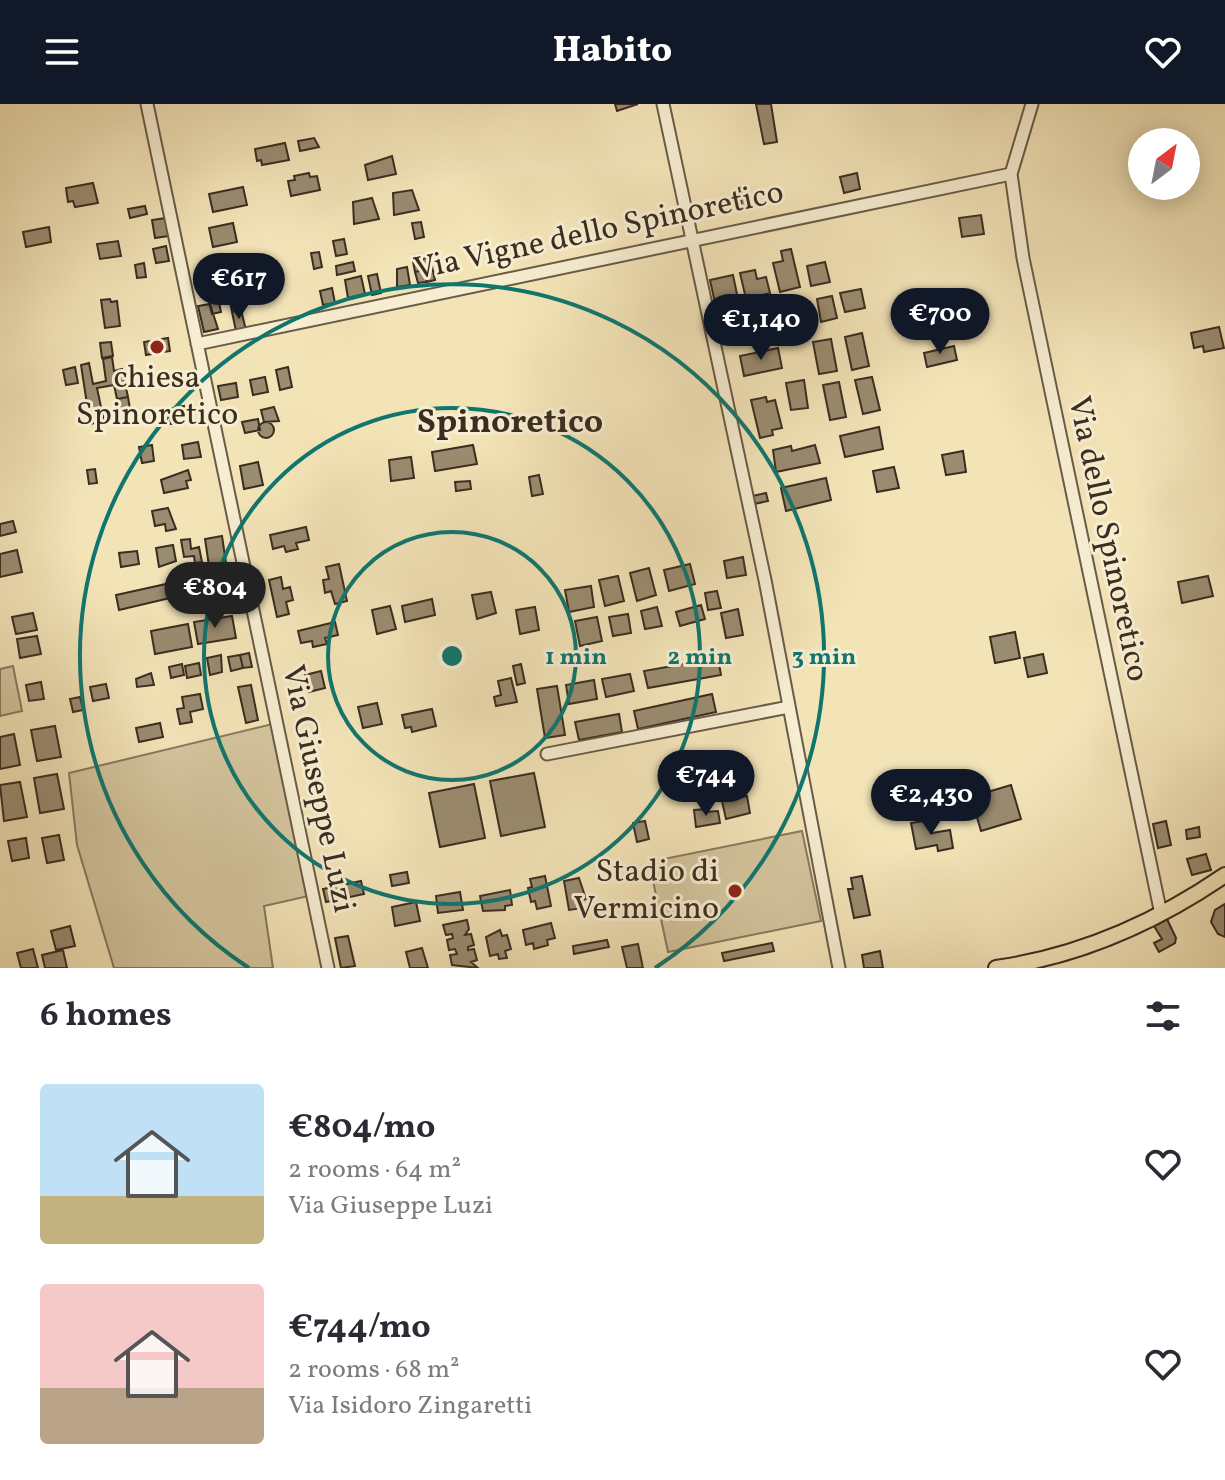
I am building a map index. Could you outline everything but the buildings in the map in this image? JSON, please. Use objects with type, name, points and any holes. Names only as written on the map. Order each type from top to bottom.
[{"type":"main road","points":[[996,968],[1044,964],[1096,945],[1161,914],[1225,875]]},
{"type":"street","name":"Via Giuseppe Luzi","points":[[147,104],[328,968]]},
{"type":"street","points":[[663,104],[789,707],[839,968]]},
{"type":"street","points":[[1011,174],[1032,104]]},
{"type":"street","name":"Via Vigne dello Spinoretico","points":[[197,344],[692,238],[1011,174]]},
{"type":"street","name":"Via dello Spinoretico","points":[[1011,174],[1028,289],[1161,914]]},
{"type":"street","points":[[547,754],[789,707]]},
{"type":"shaded area","points":[[13,666],[22,711],[0,716],[0,669]]},
{"type":"shaded area","points":[[277,723],[313,895],[264,906],[273,968],[114,968],[77,845],[69,773]]},
{"type":"shaded area","name":"Stadio di Vermicino","points":[[802,831],[821,921],[668,952],[649,862]]},
{"type":"place","name":"chiesa Spinoretico","points":[[157,347]]},
{"type":"place","name":"Stadio di Vermicino","points":[[735,891]]},
{"type":"district","name":"Spinoretico","points":[[510,423]]}]
